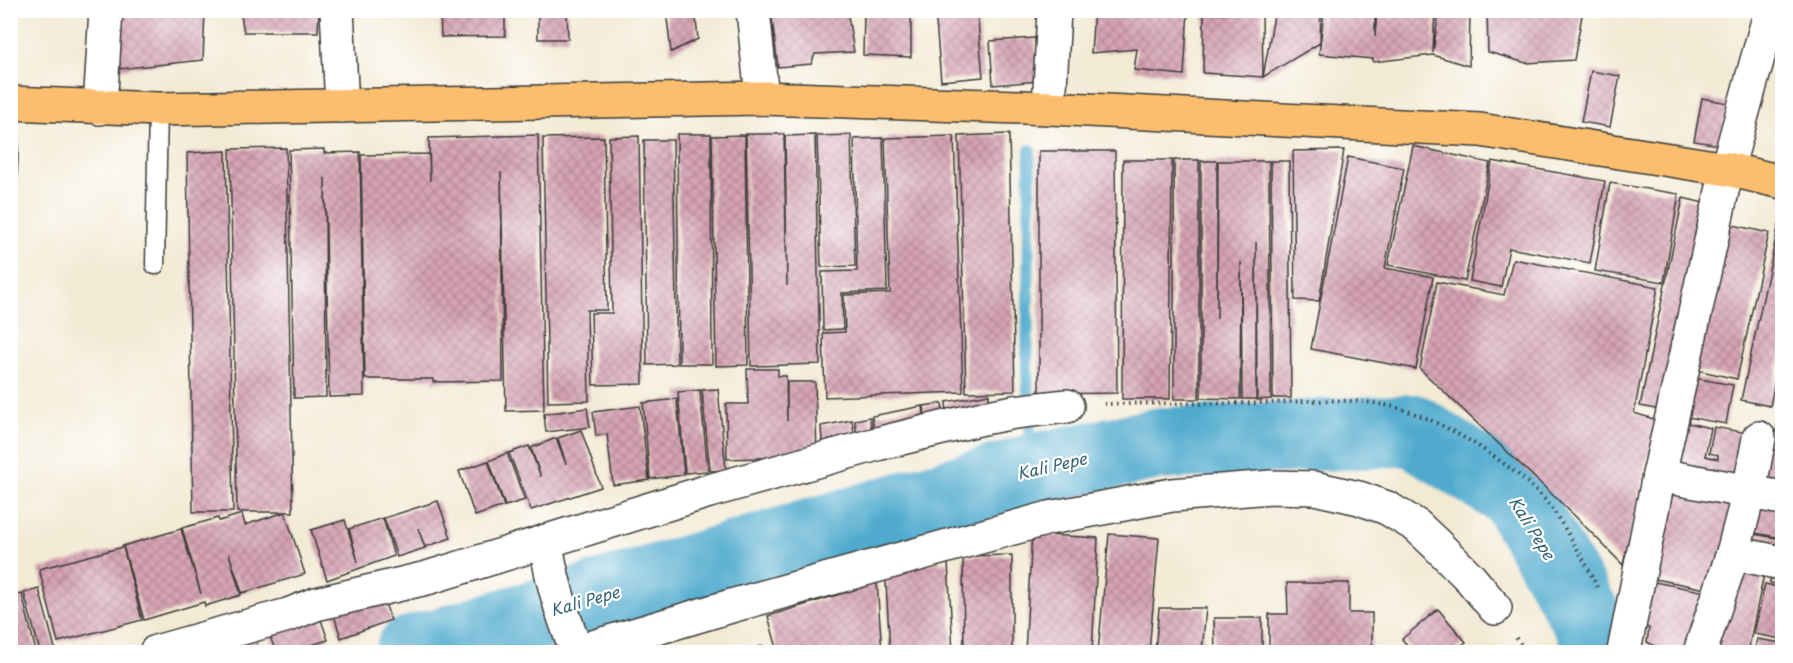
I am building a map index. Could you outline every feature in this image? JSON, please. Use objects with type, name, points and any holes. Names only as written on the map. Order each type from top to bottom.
[{"type":"main road","points":[[10,103],[158,109],[762,98],[1049,108],[1480,130],[1727,169],[1782,182]]},
{"type":"street","points":[[100,108],[106,10]]},
{"type":"street","points":[[337,10],[342,106]]},
{"type":"street","points":[[753,10],[762,98]]},
{"type":"street","points":[[1049,108],[1054,10]]},
{"type":"street","points":[[1631,649],[1659,475],[1727,169],[1771,10]]},
{"type":"street","points":[[156,652],[288,615],[316,604],[547,550],[586,530],[709,491],[877,444],[1014,412],[1067,406]]},
{"type":"street","points":[[1700,652],[1733,554],[1749,492],[1759,438]]},
{"type":"street","points":[[1659,475],[1782,498]]},
{"type":"street","points":[[547,550],[574,645],[752,600],[1049,518],[1172,495],[1271,487],[1314,488],[1359,498],[1387,508],[1417,526],[1470,578],[1495,608]]},
{"type":"street","points":[[1733,554],[1782,563]]},
{"type":"lane","points":[[155,265],[158,109]]},
{"type":"path","points":[[1067,406],[1324,400],[1386,405],[1468,439],[1517,473],[1548,502],[1585,560],[1599,591]]},
{"type":"building","points":[[121,10],[205,10],[203,60],[118,69]]},
{"type":"building","points":[[240,10],[319,10],[318,32],[244,32]]},
{"type":"building","points":[[440,10],[505,10],[505,36],[441,37]]},
{"type":"building","points":[[538,10],[567,10],[568,39],[538,39]]},
{"type":"building","points":[[666,10],[695,10],[698,39],[671,52]]},
{"type":"building","points":[[771,10],[847,10],[854,52],[815,54],[811,64],[778,67]]},
{"type":"building","points":[[935,10],[977,10],[983,77],[941,81]]},
{"type":"building","points":[[1094,10],[1188,10],[1184,75],[1134,70],[1137,49],[1091,53]]},
{"type":"building","points":[[1275,10],[1321,10],[1320,43],[1263,77]]},
{"type":"building","points":[[1324,10],[1375,10],[1375,37],[1377,10],[1435,10],[1433,53],[1439,10],[1470,10],[1469,66],[1433,55],[1373,62],[1373,59],[1319,54]]},
{"type":"building","points":[[1487,10],[1583,10],[1574,60],[1526,63],[1488,52]]},
{"type":"building","points":[[1262,12],[1263,77],[1203,73],[1204,14]]},
{"type":"building","points":[[864,13],[911,14],[911,57],[863,55]]},
{"type":"building","points":[[1035,38],[1038,81],[993,85],[990,41]]},
{"type":"building","points":[[1591,71],[1620,76],[1610,127],[1581,122]]},
{"type":"building","points":[[1702,98],[1728,103],[1720,145],[1694,141]]},
{"type":"building","points":[[10,131],[19,131],[12,302],[10,302]]},
{"type":"building","points":[[677,134],[711,134],[712,364],[679,364]]},
{"type":"building","points":[[746,134],[784,134],[787,286],[785,136],[815,135],[820,364],[751,366]]},
{"type":"building","points":[[1009,134],[1015,391],[966,392],[959,136]]},
{"type":"building","points":[[538,135],[544,410],[506,411],[501,172],[503,381],[433,382],[433,379],[365,379],[361,155],[429,154],[430,181],[429,138]]},
{"type":"building","points":[[745,135],[748,365],[716,366],[712,136]]},
{"type":"building","points":[[851,135],[855,266],[821,267],[817,136]]},
{"type":"building","points":[[639,136],[643,384],[593,385],[591,313],[612,313],[609,137]]},
{"type":"building","points":[[954,136],[963,392],[825,397],[823,333],[845,332],[844,295],[890,293],[885,138]]},
{"type":"building","points":[[604,137],[607,310],[587,310],[589,401],[548,402],[543,138]]},
{"type":"building","points":[[883,138],[887,291],[842,293],[843,329],[823,330],[822,272],[857,271],[854,139]]},
{"type":"building","points":[[644,140],[673,140],[677,364],[647,365]]},
{"type":"building","points":[[1413,146],[1490,163],[1465,281],[1388,265]]},
{"type":"building","points":[[286,148],[293,512],[237,512],[230,149]]},
{"type":"building","points":[[324,149],[324,153],[360,152],[364,396],[329,397],[325,178],[326,397],[294,398],[289,150]]},
{"type":"building","points":[[1344,150],[1319,301],[1295,300],[1293,151]]},
{"type":"building","points":[[226,151],[233,512],[193,512],[187,153]]},
{"type":"building","points":[[1039,151],[1115,151],[1117,393],[1039,394]]},
{"type":"building","points":[[1348,157],[1404,168],[1385,268],[1433,277],[1416,369],[1311,349]]},
{"type":"building","points":[[1123,160],[1172,160],[1170,399],[1122,399]]},
{"type":"building","points":[[1174,160],[1199,160],[1199,399],[1174,399]]},
{"type":"building","points":[[1201,161],[1217,161],[1217,319],[1218,161],[1269,161],[1271,399],[1257,400],[1256,242],[1256,399],[1242,399],[1241,262],[1240,399],[1201,398]]},
{"type":"building","points":[[1271,161],[1289,161],[1291,398],[1273,398]]},
{"type":"building","points":[[1492,161],[1605,181],[1590,263],[1509,248],[1501,287],[1470,281]]},
{"type":"building","points":[[1610,183],[1679,194],[1664,282],[1595,271]]},
{"type":"building","points":[[1683,198],[1708,204],[1666,411],[1640,406]]},
{"type":"building","points":[[1724,223],[1769,233],[1737,379],[1692,369]]},
{"type":"building","points":[[1779,224],[1782,224],[1782,347],[1770,406],[1741,400]]},
{"type":"building","points":[[1513,259],[1658,287],[1634,413],[1657,420],[1623,565],[1575,516],[1420,369],[1437,282],[1504,295]]},
{"type":"building","points":[[747,369],[778,369],[778,376],[786,376],[787,421],[787,382],[815,382],[817,456],[727,459],[726,404],[748,404]]},
{"type":"building","points":[[1689,377],[1733,385],[1726,424],[1681,416]]},
{"type":"building","points":[[718,389],[726,470],[710,471],[702,390]]},
{"type":"building","points":[[700,390],[708,471],[685,473],[678,392]]},
{"type":"building","points":[[989,394],[989,413],[948,423],[946,402]]},
{"type":"building","points":[[677,399],[684,475],[650,479],[643,403]]},
{"type":"building","points":[[942,403],[944,424],[926,428],[924,406]]},
{"type":"building","points":[[640,406],[649,480],[613,485],[607,434],[596,436],[593,412]]},
{"type":"building","points":[[923,406],[926,429],[875,442],[872,416]]},
{"type":"building","points":[[587,408],[590,427],[546,432],[544,414]]},
{"type":"building","points":[[1779,413],[1782,414],[1782,433],[1776,432]]},
{"type":"building","points":[[870,417],[873,443],[858,446],[855,420]]},
{"type":"building","points":[[852,420],[856,447],[823,455],[821,426]]},
{"type":"building","points":[[1683,422],[1711,428],[1705,456],[1718,459],[1718,455],[1709,453],[1714,427],[1753,434],[1744,481],[1673,467]]},
{"type":"building","points":[[581,430],[601,487],[531,510],[509,453],[529,446],[541,477],[531,448],[556,438],[566,464],[558,438]]},
{"type":"building","points":[[1763,442],[1782,445],[1782,488],[1755,483]]},
{"type":"building","points":[[507,453],[525,500],[505,506],[489,461]]},
{"type":"building","points":[[488,461],[504,506],[475,516],[459,471]]},
{"type":"building","points":[[1663,482],[1735,496],[1716,591],[1645,577]]},
{"type":"building","points":[[1749,496],[1782,502],[1782,538],[1743,531]]},
{"type":"building","points":[[438,501],[451,538],[425,547],[418,528],[425,548],[397,557],[384,518]]},
{"type":"building","points":[[285,512],[305,574],[242,593],[229,554],[241,595],[205,606],[204,602],[144,620],[123,546],[181,529],[201,594],[182,528],[242,514],[245,525]]},
{"type":"building","points":[[383,518],[394,556],[327,580],[311,530],[345,520],[358,562],[349,529]]},
{"type":"building","points":[[1743,532],[1782,539],[1780,560],[1739,553]]},
{"type":"building","points":[[1032,534],[1098,538],[1092,652],[1025,652]]},
{"type":"building","points":[[1109,534],[1159,538],[1149,652],[1098,652]]},
{"type":"building","points":[[123,547],[142,620],[58,642],[39,569]]},
{"type":"building","points":[[1012,555],[1012,652],[964,652],[963,556]]},
{"type":"building","points":[[1735,557],[1766,564],[1748,652],[1715,652]]},
{"type":"building","points":[[948,562],[953,652],[890,652],[885,566]]},
{"type":"building","points":[[1772,566],[1782,568],[1782,585],[1770,583]]},
{"type":"building","points":[[1639,579],[1711,593],[1696,652],[1655,652],[1655,646],[1647,642],[1649,628],[1630,624]]},
{"type":"building","points":[[877,583],[882,652],[778,652],[768,616]]},
{"type":"building","points":[[1287,583],[1349,583],[1349,613],[1372,613],[1372,652],[1269,652],[1269,614],[1288,614]]},
{"type":"building","points":[[1765,584],[1782,588],[1782,639],[1754,634]]},
{"type":"building","points":[[39,589],[56,652],[40,652],[24,593]]},
{"type":"building","points":[[22,594],[36,652],[10,652],[10,597]]},
{"type":"building","points":[[382,595],[391,620],[341,638],[333,612]]},
{"type":"building","points":[[1159,608],[1206,608],[1202,652],[1155,652]]},
{"type":"building","points":[[1438,609],[1466,642],[1453,652],[1413,652],[1402,639]]},
{"type":"building","points":[[320,617],[328,640],[288,652],[276,652],[269,634]]},
{"type":"building","points":[[1214,618],[1262,618],[1262,652],[1215,652]]},
{"type":"building","points":[[1757,639],[1782,643],[1782,652],[1754,652]]},
{"type":"building","points":[[256,640],[260,652],[216,652]]},
{"type":"building","points":[[763,646],[764,652],[740,652]]},
{"type":"waterway","points":[[1030,150],[1027,373],[1030,431],[1035,469]]},
{"type":"waterway","name":"Kali Pepe","points":[[411,652],[1035,469],[1156,444],[1413,430],[1515,495],[1606,652]]}]
